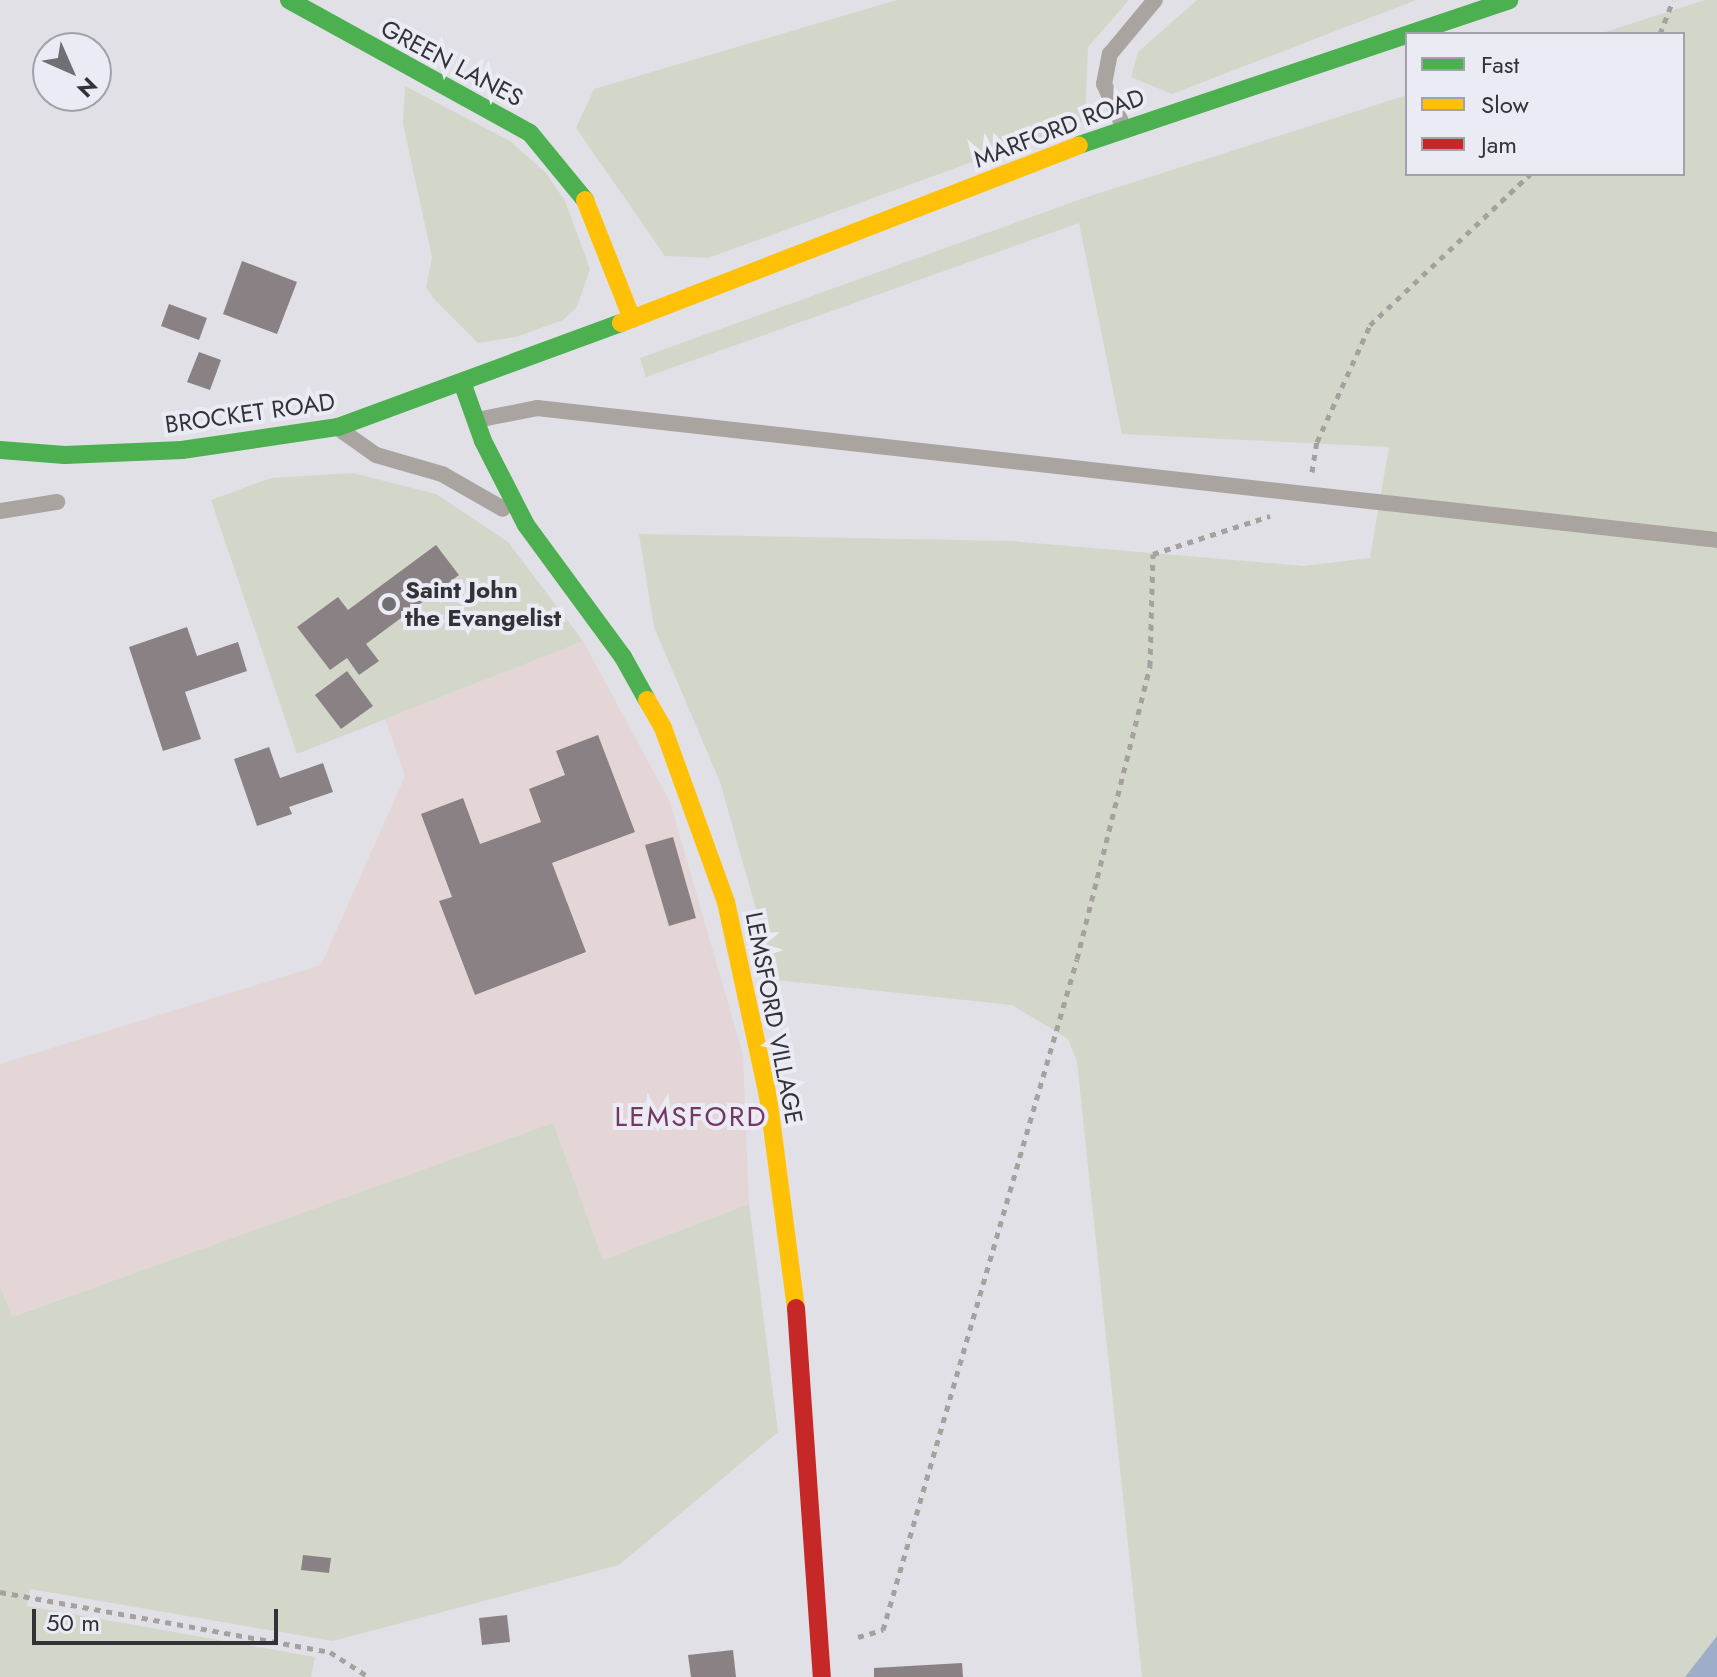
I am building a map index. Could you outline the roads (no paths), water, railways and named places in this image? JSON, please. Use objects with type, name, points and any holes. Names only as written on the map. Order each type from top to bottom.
[{"type":"street","name":"GREEN LANES","points":[[289,0],[530,133],[584,198],[632,319]]},
{"type":"street","name":"MARFORD ROAD","points":[[1412,32],[1509,0]]},
{"type":"street","name":"MARFORD ROAD","points":[[632,319],[1123,128],[1405,34]]},
{"type":"street","name":"BROCKET ROAD","points":[[0,450],[65,455],[182,450],[338,427],[463,385],[632,319]]},
{"type":"street","name":"LEMSFORD VILLAGE","points":[[463,385],[476,421],[526,525],[623,657],[663,728],[698,816],[745,970],[768,1096],[801,1346],[811,1444],[818,1648],[822,1677]]},
{"type":"lane","points":[[1123,128],[1104,84],[1110,54],[1155,0]]},
{"type":"lane","points":[[476,421],[537,408],[1717,540]]},
{"type":"lane","points":[[338,427],[376,455],[442,474],[526,525]]},
{"type":"lane","points":[[0,511],[57,502]]},
{"type":"water","points":[[1717,1636],[1717,1677],[1685,1677]]},
{"type":"place","name":"Saint John the Evangelist","points":[[389,604]]},
{"type":"district","name":"LEMSFORD","points":[[691,1117]]}]
